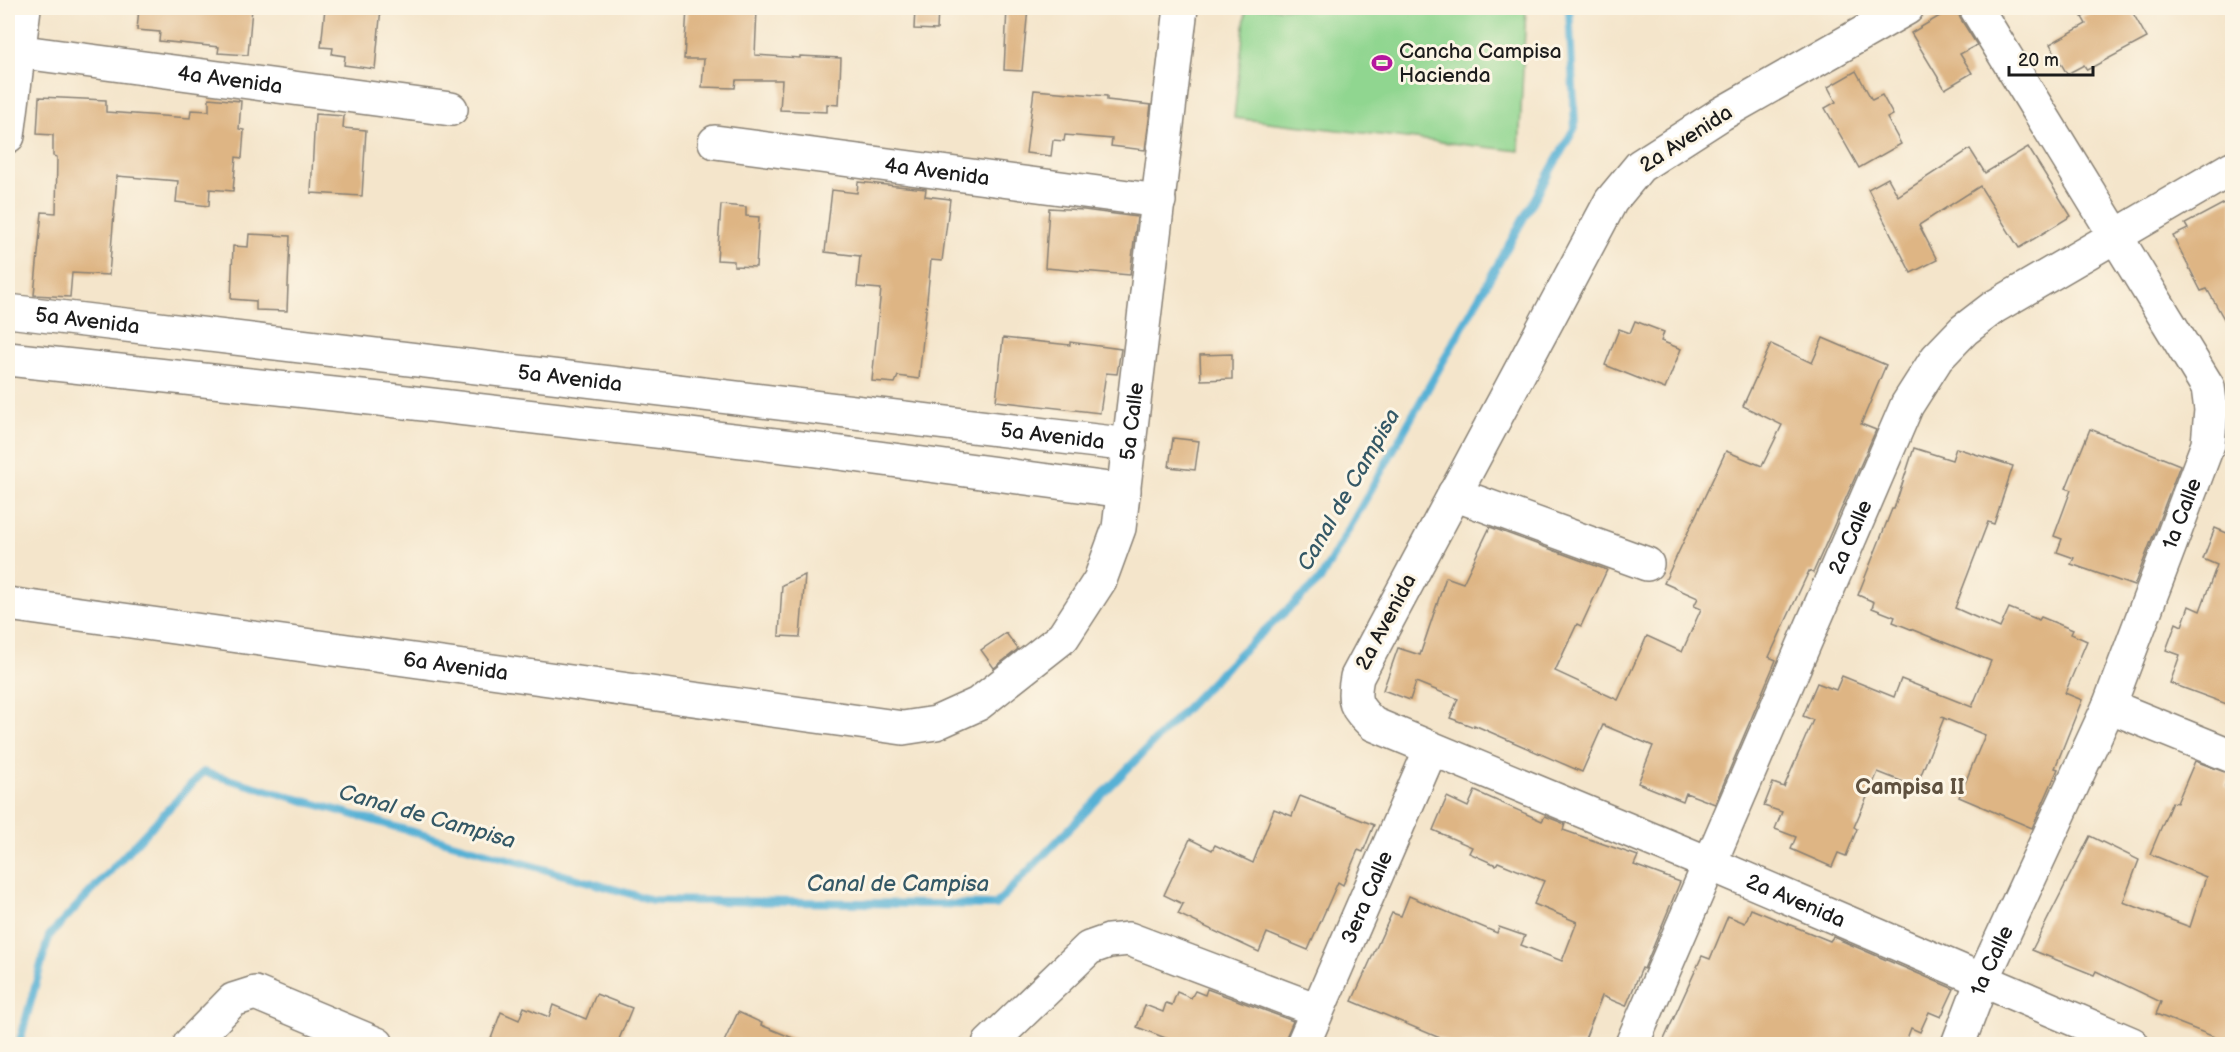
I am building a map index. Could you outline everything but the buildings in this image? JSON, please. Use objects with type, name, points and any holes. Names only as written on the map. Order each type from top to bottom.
[{"type":"street","points":[[8,136],[13,50],[24,8]]},
{"type":"street","name":"5a Calle","points":[[903,728],[936,723],[978,704],[1063,637],[1100,580],[1119,528],[1181,8]]},
{"type":"street","name":"2a Avenida","points":[[1907,8],[1721,114],[1640,165],[1611,201],[1357,677],[1354,692],[1358,710],[1373,724],[1708,863],[2132,1044]]},
{"type":"street","name":"1a Calle","points":[[1958,1044],[1982,981],[2109,706],[2208,444],[2211,410],[2208,387],[1976,8]]},
{"type":"street","name":"4a Avenida","points":[[13,50],[451,109]]},
{"type":"street","name":"4a Avenida","points":[[715,142],[1159,201]]},
{"type":"street","name":"2a Calle","points":[[1632,1044],[1907,405],[1937,358],[1964,330],[1994,307],[2232,168]]},
{"type":"street","name":"5a Avenida","points":[[8,311],[1130,446]]},
{"type":"street","points":[[389,400],[393,357]]},
{"type":"street","name":"5a Avenida","points":[[8,359],[810,449],[1124,491]]},
{"type":"street","points":[[810,449],[814,407]]},
{"type":"street","points":[[1454,494],[1647,564]]},
{"type":"street","name":"6a Avenida","points":[[8,604],[903,728]]},
{"type":"street","points":[[2109,706],[2232,756]]},
{"type":"street","name":"3era Calle","points":[[1303,1044],[1431,749]]},
{"type":"street","points":[[989,1044],[1089,948],[1109,941],[1129,939],[1317,1010]]},
{"type":"street","points":[[190,1044],[233,1000],[255,993],[377,1044]]},
{"type":"green space","name":"Cancha Campisa Hacienda","points":[[1246,8],[1526,8],[1519,151],[1234,118]]},
{"type":"waterway","name":"Canal de Campisa","points":[[19,1044],[49,936],[203,772],[652,900],[995,905],[1240,653],[1320,580],[1575,127],[1569,8]]},
{"type":"place","name":"Cancha Campisa Hacienda","points":[[1382,63]]},
{"type":"district","name":"Campisa II","points":[[1910,787]]}]
